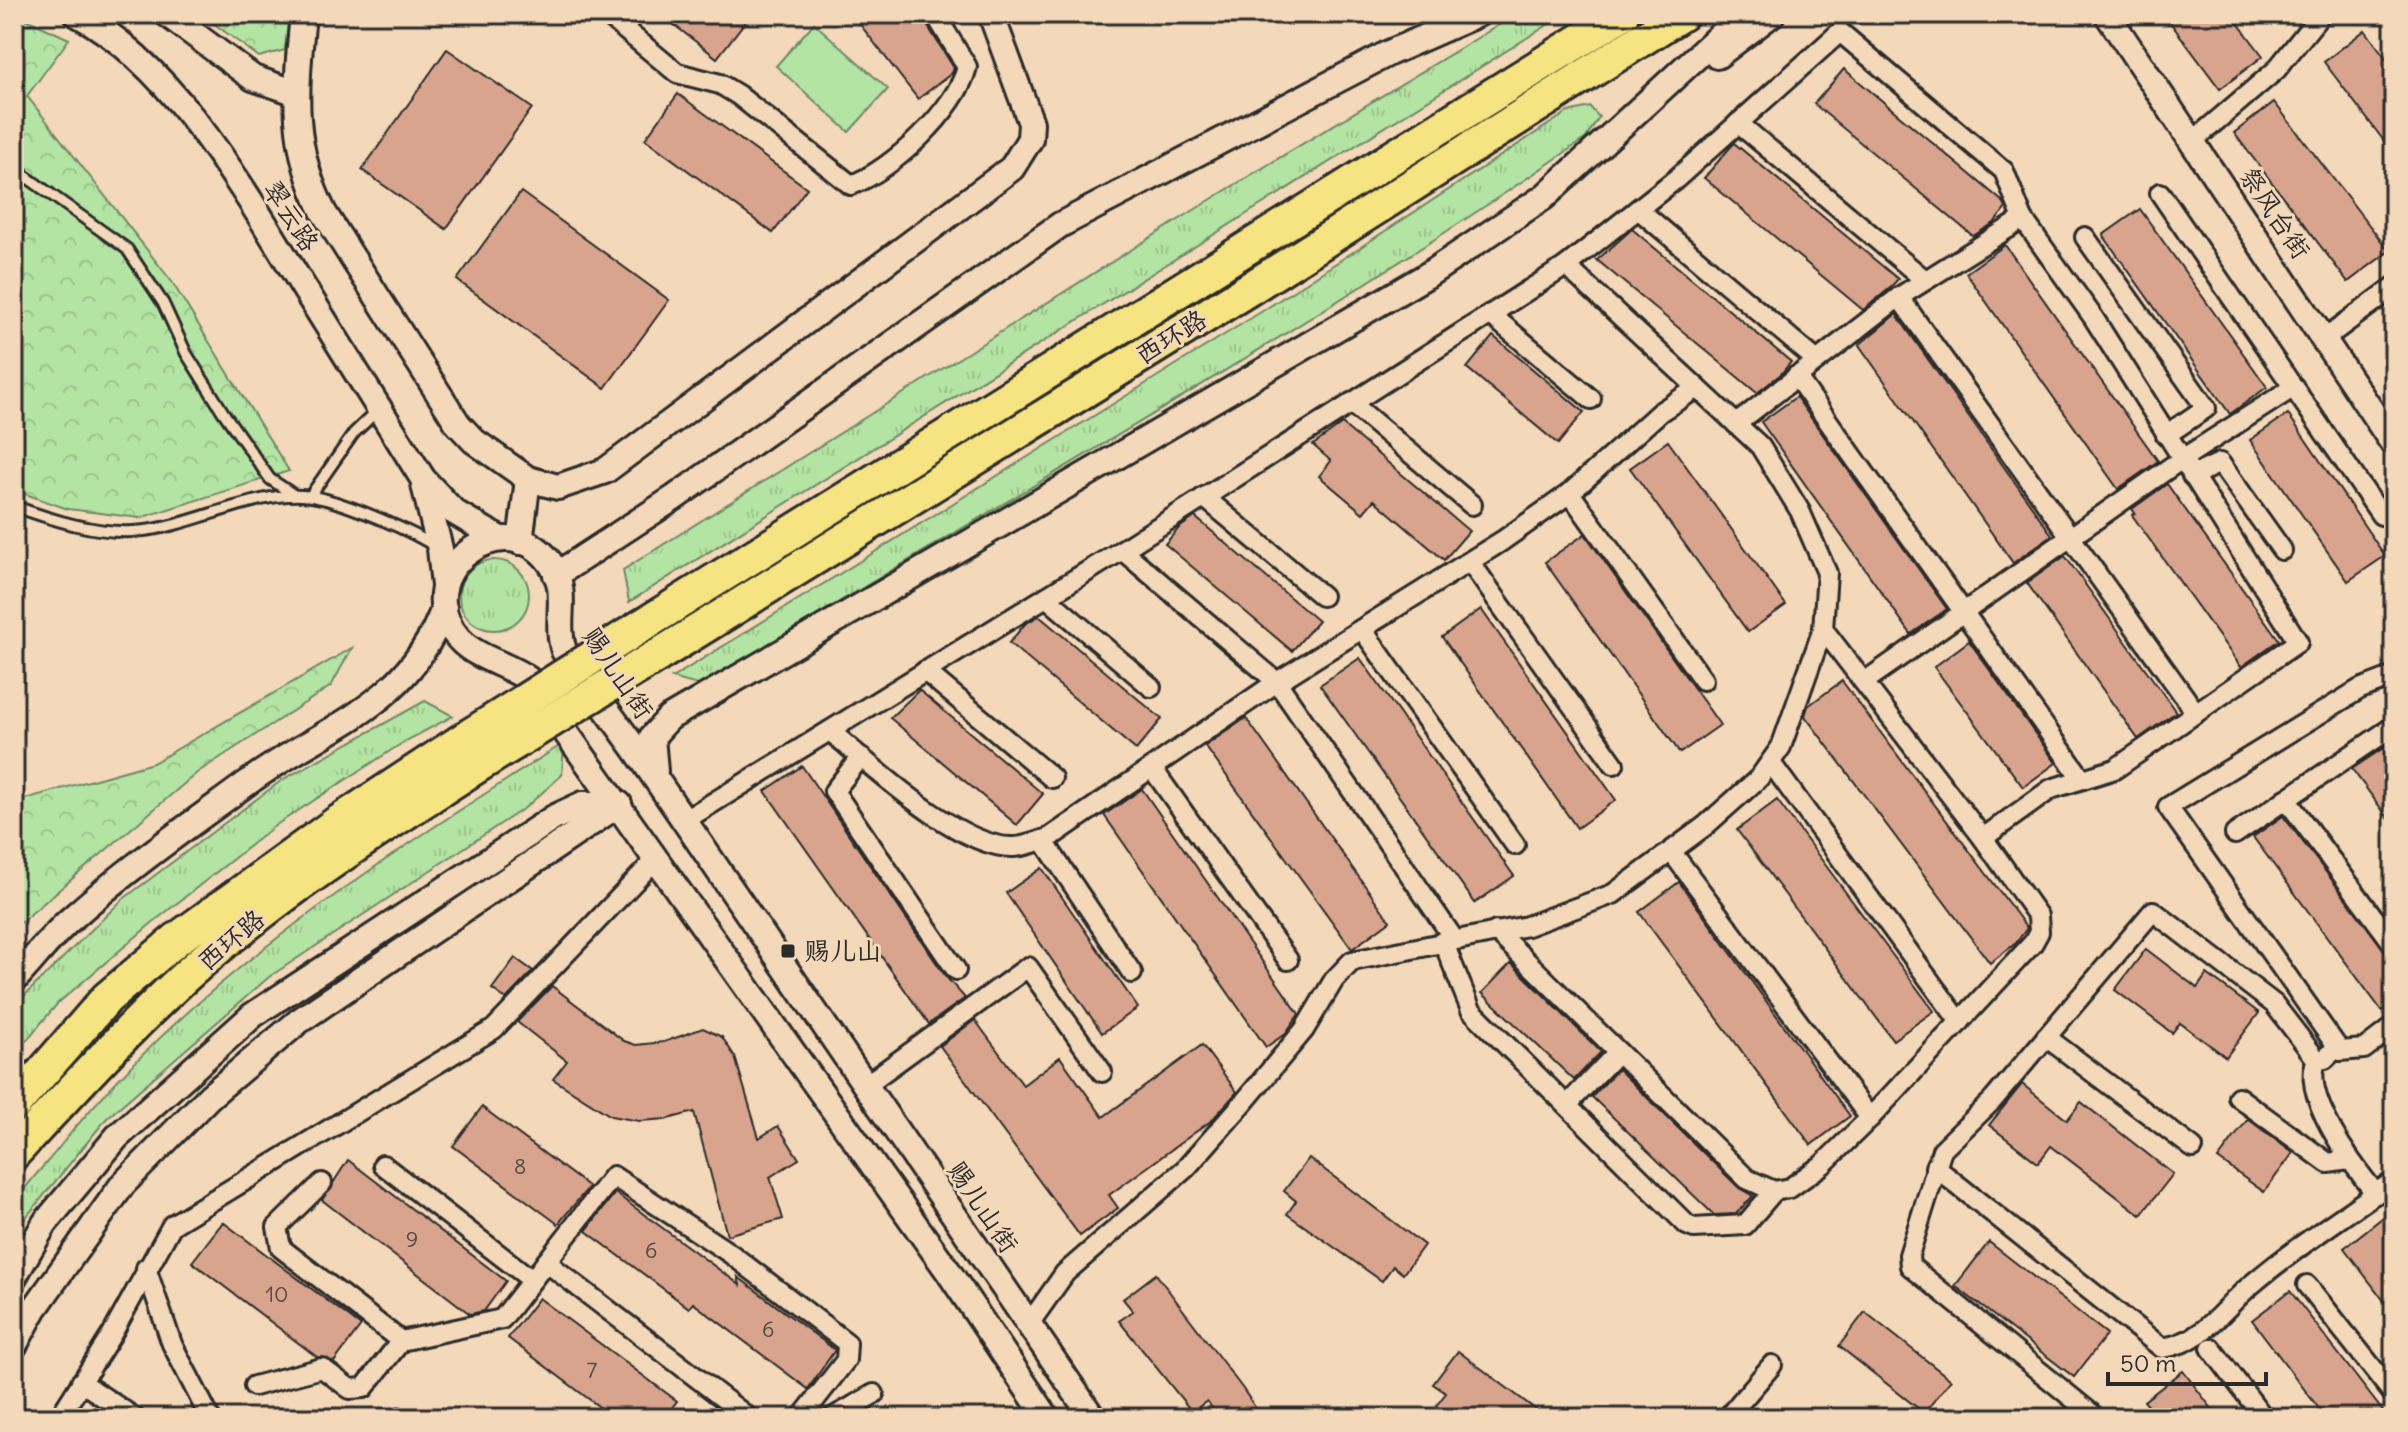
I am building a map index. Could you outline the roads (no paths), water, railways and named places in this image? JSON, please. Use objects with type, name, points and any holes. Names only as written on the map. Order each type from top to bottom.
[{"type":"highway","name":"西环路","points":[[14,1153],[163,997],[261,914],[377,831],[473,751],[643,625],[1622,14]]},
{"type":"highway","name":"西环路","points":[[14,1105],[107,998],[177,939],[338,822],[657,656],[1249,289],[1682,14]]},
{"type":"main road","name":"翠云路","points":[[77,14],[109,31],[188,112],[274,240],[423,479]]},
{"type":"main road","points":[[167,14],[253,78],[297,93]]},
{"type":"main road","points":[[303,14],[295,124],[313,191],[324,213],[458,424],[499,462],[528,479],[558,487],[587,480],[605,471],[1012,168],[1030,139],[1031,123],[991,14]]},
{"type":"main road","points":[[423,479],[454,512],[538,551],[556,575],[674,498],[1060,225],[1389,53],[1478,14]]},
{"type":"main road","points":[[656,778],[652,737],[669,718],[1426,276],[1544,197],[1743,14]]},
{"type":"main road","points":[[1603,142],[1772,14]]},
{"type":"main road","name":"祭风台街","points":[[2107,14],[2394,445]]},
{"type":"main road","points":[[423,479],[440,549],[450,626],[462,642],[528,679],[833,1108],[1047,1418]]},
{"type":"main road","points":[[510,540],[528,479]]},
{"type":"main road","points":[[14,980],[70,920],[149,856],[260,774],[354,719],[395,687],[427,647],[451,569],[463,554],[480,543],[510,540]]},
{"type":"main road","name":"赐儿山街","points":[[556,575],[562,602],[558,636],[564,651],[685,820],[1093,1418]]},
{"type":"main road","points":[[14,1277],[45,1223],[117,1137],[253,1015],[555,817],[583,804],[619,804]]},
{"type":"main road","points":[[14,1346],[35,1308],[123,1184],[210,1096],[299,1021],[619,804]]},
{"type":"main road","points":[[833,1108],[867,1084]]},
{"type":"street","points":[[606,14],[677,73],[720,84],[738,95],[851,185],[872,178],[943,113],[962,88],[967,67],[935,14]]},
{"type":"street","points":[[2193,141],[2276,70],[2321,14]]},
{"type":"street","points":[[685,820],[1122,550],[1566,266],[1638,209],[1840,32],[2004,171],[2023,219],[2093,317],[2298,642],[2115,769],[2051,789],[1983,838]]},
{"type":"street","points":[[1738,123],[1925,280]]},
{"type":"street","points":[[2160,193],[2381,515]]},
{"type":"street","points":[[1638,209],[1816,360]]},
{"type":"street","points":[[1736,424],[1899,297],[2023,219]]},
{"type":"street","points":[[2085,237],[2206,408],[2166,435]]},
{"type":"street","points":[[1029,1324],[1065,1273],[1186,1168],[1304,1030],[1334,980],[1352,961],[1527,926],[1613,894],[1749,787],[1771,763],[1796,712],[1823,629],[1827,573],[1800,511],[1760,446],[1566,266]]},
{"type":"street","points":[[2324,339],[2394,287]]},
{"type":"street","points":[[1899,297],[2196,713]]},
{"type":"street","points":[[1490,314],[1591,399]]},
{"type":"street","points":[[1796,376],[2082,779]]},
{"type":"street","points":[[1864,682],[2182,459],[2294,387]]},
{"type":"street","points":[[830,731],[916,804],[986,843],[1014,847],[1043,840],[1277,682],[1470,562],[1570,493],[1660,412],[1697,388]]},
{"type":"street","points":[[1351,403],[1472,505]]},
{"type":"street","points":[[2192,476],[2220,463],[2282,550]]},
{"type":"street","points":[[1570,493],[1703,680]]},
{"type":"street","points":[[1204,497],[1322,596]]},
{"type":"street","points":[[1122,550],[1277,682],[1448,940],[1471,1010],[1687,1225],[1745,1225],[1774,1191]]},
{"type":"street","points":[[1470,562],[1614,764]]},
{"type":"street","points":[[1046,597],[1151,687]]},
{"type":"street","points":[[1362,629],[1515,845]]},
{"type":"street","points":[[1496,931],[1747,1179],[1774,1191],[1790,1188],[1822,1165],[1960,1022],[2033,943],[2039,932],[2038,916],[1983,838],[1823,629]]},
{"type":"street","points":[[925,671],[1052,778]]},
{"type":"street","points":[[2394,676],[2360,689],[2168,807],[2340,1051],[2364,1049],[2394,1026]]},
{"type":"street","points":[[2235,834],[2392,731]]},
{"type":"street","points":[[861,757],[834,791],[956,970]]},
{"type":"street","points":[[1771,763],[1960,1022]]},
{"type":"street","points":[[1152,768],[1288,960]]},
{"type":"street","points":[[2286,799],[2394,945]]},
{"type":"street","points":[[1043,840],[1132,973]]},
{"type":"street","points":[[1671,851],[1870,1118]]},
{"type":"street","points":[[59,1418],[172,1225],[494,1029],[657,858]]},
{"type":"street","points":[[2092,1414],[1910,1266],[1909,1255],[1935,1167],[1949,1141],[1993,1100],[2153,911],[2274,1004],[2317,1060]]},
{"type":"street","points":[[867,1084],[1028,967],[1102,1072]]},
{"type":"street","points":[[2046,1037],[2193,1148]]},
{"type":"street","points":[[2317,1060],[2325,1059],[2337,1047]]},
{"type":"street","points":[[1567,1105],[1618,1052]]},
{"type":"street","points":[[1935,1167],[2162,1348],[2194,1338],[2213,1325],[2249,1286],[2385,1194],[2349,1160],[2331,1133],[2313,1078],[2317,1060]]},
{"type":"street","points":[[2238,1097],[2328,1163],[2349,1160]]},
{"type":"street","points":[[383,1165],[532,1280]]},
{"type":"street","points":[[254,1386],[322,1368],[350,1389],[364,1388],[401,1341],[502,1319],[613,1176],[731,1254],[847,1343],[846,1360],[801,1418]]},
{"type":"street","points":[[322,1183],[277,1227],[281,1248],[401,1341]]},
{"type":"street","points":[[546,1262],[749,1418]]},
{"type":"street","points":[[146,1268],[156,1305],[172,1344],[210,1418]]},
{"type":"street","points":[[2307,1285],[2394,1395]]},
{"type":"street","points":[[2211,1348],[2264,1418]]},
{"type":"street","points":[[1727,1418],[1772,1365]]},
{"type":"street","points":[[81,1382],[135,1418]]},
{"type":"street","points":[[832,1418],[874,1394]]},
{"type":"lane","points":[[14,168],[54,200],[87,218],[127,249],[163,303],[186,353],[223,412],[270,479],[295,495]]},
{"type":"lane","points":[[310,496],[354,433],[379,409]]},
{"type":"lane","points":[[14,506],[103,531],[141,531],[295,495],[310,496],[391,525],[440,549]]},
{"type":"place","name":"赐儿山","points":[[788,951]]}]
